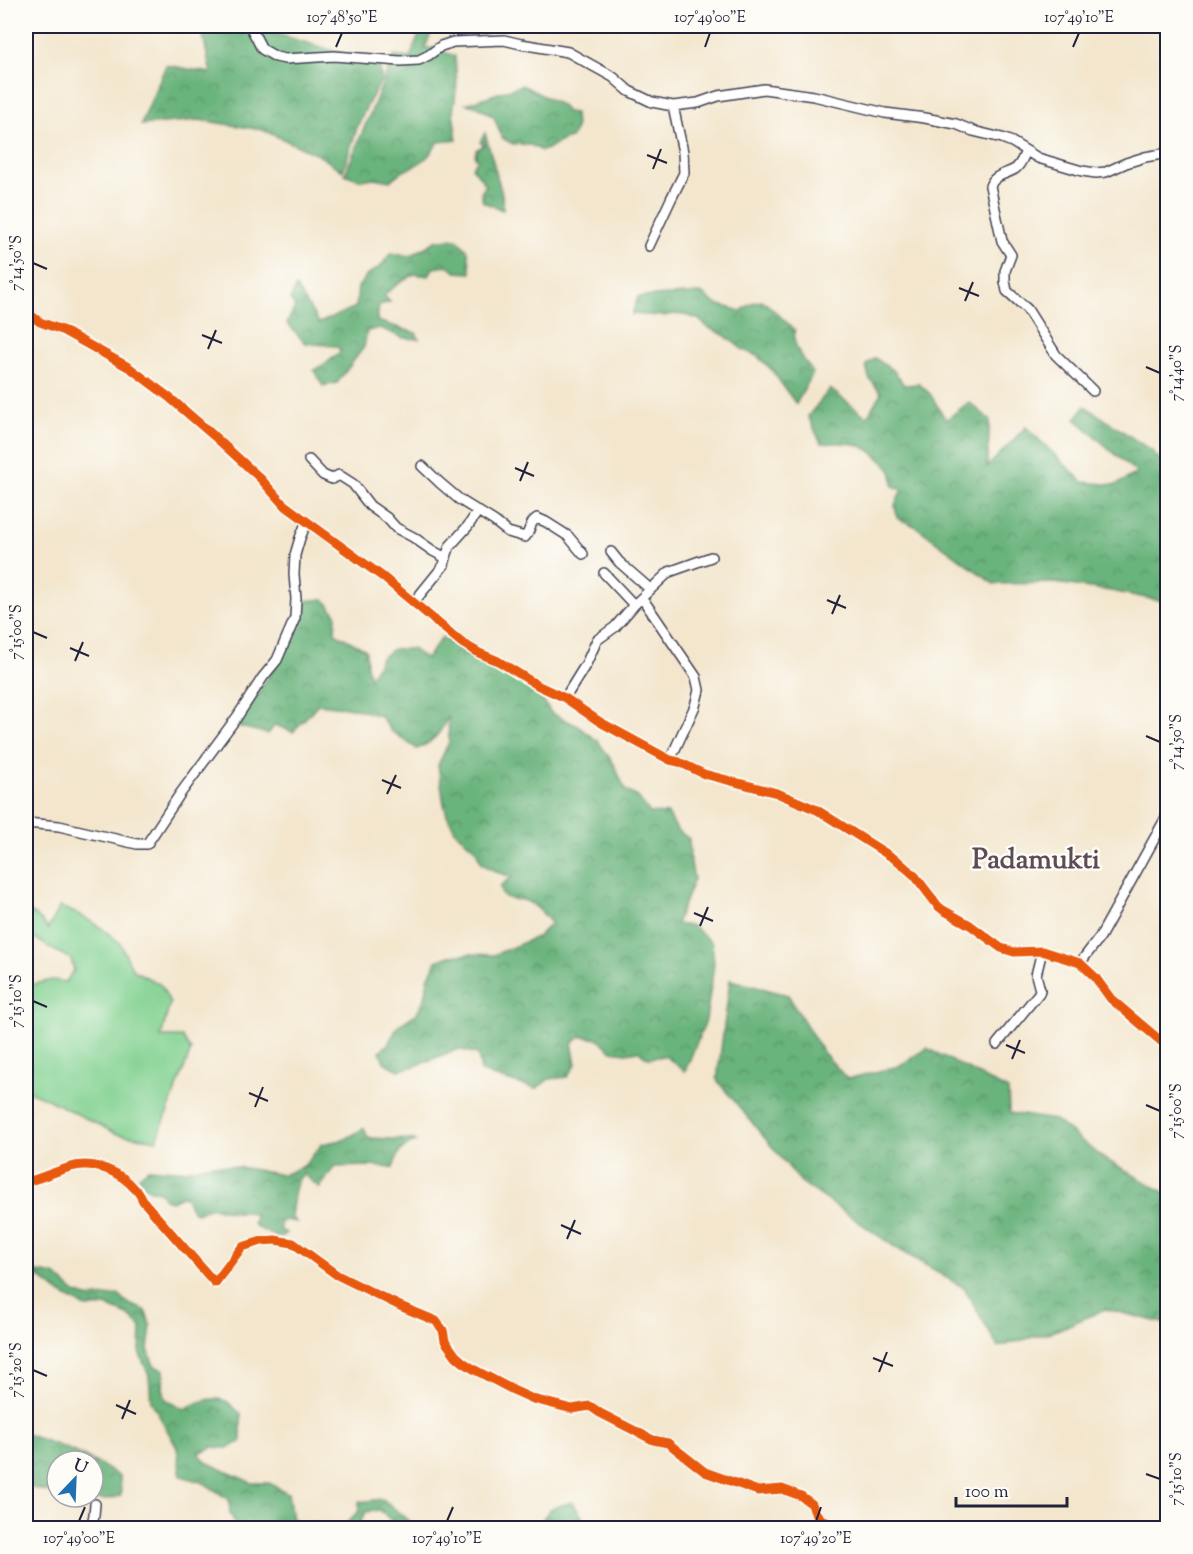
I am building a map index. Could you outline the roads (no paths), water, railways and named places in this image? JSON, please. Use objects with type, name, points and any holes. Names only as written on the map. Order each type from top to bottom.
[{"type":"street","points":[[250,26],[262,49],[285,59],[334,56],[400,61],[419,60],[441,46],[453,42],[504,40],[568,52],[613,77],[628,91],[652,102],[673,106],[764,89],[826,98],[885,113],[957,124],[1012,142],[1045,160],[1082,171],[1106,172],[1145,157],[1167,153]]},
{"type":"street","points":[[649,246],[684,173],[683,152],[673,106]]},
{"type":"street","points":[[1026,151],[1016,168],[999,175],[990,186],[1002,241],[1011,255],[1006,267],[1006,288],[1028,309],[1056,354],[1093,391]]},
{"type":"street","points":[[26,312],[40,322],[62,330],[130,368],[170,398],[260,478],[284,504],[383,577],[462,643],[565,698],[600,722],[670,760],[704,774],[777,793],[817,810],[898,861],[915,876],[943,910],[970,925],[1001,948],[1014,952],[1042,951],[1080,963],[1095,977],[1112,999],[1167,1047]]},
{"type":"street","points":[[309,460],[324,476],[332,479],[339,475],[351,482],[370,506],[387,518],[396,528],[446,558]]},
{"type":"street","points":[[422,466],[458,498],[508,532],[522,537],[526,536],[532,522],[537,519],[568,536],[584,554]]},
{"type":"street","points":[[414,602],[444,565],[450,546],[478,511]]},
{"type":"street","points":[[26,823],[59,826],[137,844],[147,844],[263,677],[278,660],[295,618],[296,555],[307,521]]},
{"type":"street","points":[[611,552],[650,589]]},
{"type":"street","points":[[565,698],[586,664],[597,640],[615,627],[634,605],[670,571],[711,557]]},
{"type":"street","points":[[604,573],[634,605]]},
{"type":"street","points":[[642,598],[696,677],[699,690],[695,706],[670,760]]},
{"type":"street","points":[[1080,963],[1100,938],[1167,814]]},
{"type":"street","points":[[997,1044],[1040,993],[1036,975],[1042,951]]},
{"type":"street","points":[[26,1182],[72,1166],[94,1165],[118,1174],[136,1190],[215,1283],[242,1247],[262,1241],[275,1240],[293,1243],[337,1275],[436,1321],[443,1330],[445,1341],[463,1362],[513,1390],[533,1399],[572,1409],[590,1406],[653,1440],[668,1443],[705,1472],[758,1491],[777,1489],[793,1493],[812,1504],[825,1522],[850,1528]]},
{"type":"street","points":[[92,1528],[95,1509]]},
{"type":"district","name":"Padamukti","points":[[1036,858]]}]
